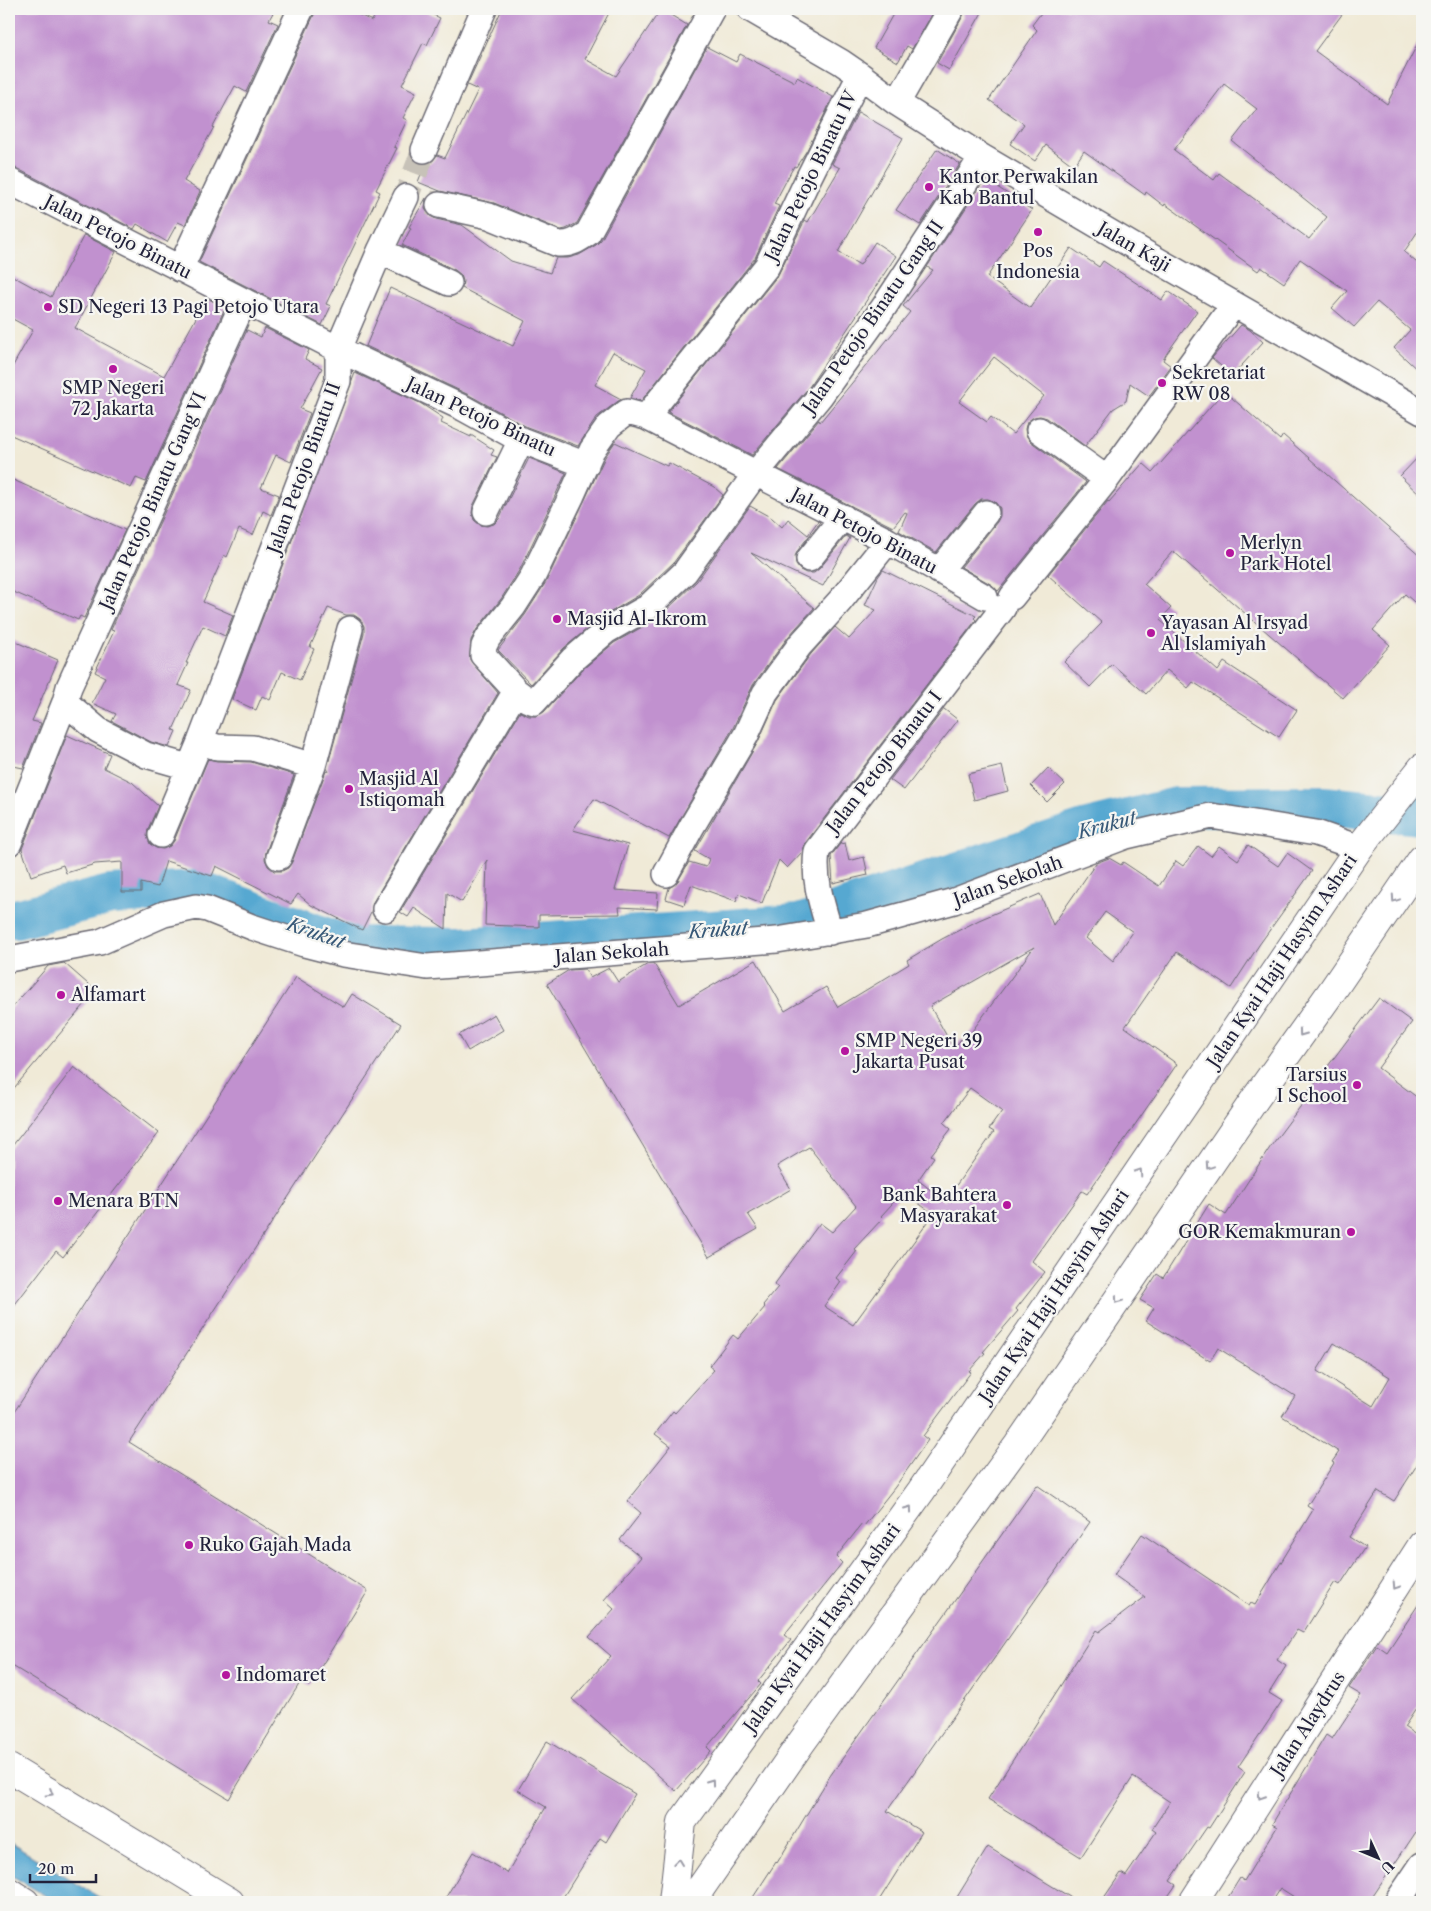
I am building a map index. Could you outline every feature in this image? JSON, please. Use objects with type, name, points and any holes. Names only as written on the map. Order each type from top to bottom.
[{"type":"main road","name":"Jalan Kyai Haji Hasyim Ashari","points":[[673,1902],[682,1822],[921,1491],[1359,848],[1422,768]]},
{"type":"main road","points":[[691,1902],[801,1744],[1018,1445],[1422,859]]},
{"type":"main road","name":"Jalan Alaydrus","points":[[1193,1902],[1422,1545]]},
{"type":"main road","points":[[9,1768],[230,1902]]},
{"type":"main road","points":[[9,1892],[25,1902]]},
{"type":"street","points":[[180,269],[301,9]]},
{"type":"street","points":[[424,150],[484,9]]},
{"type":"street","points":[[439,205],[489,216],[558,244],[566,245],[576,241],[588,232],[712,9]]},
{"type":"street","name":"Jalan Kaji","points":[[750,9],[860,75],[897,103],[982,157],[1234,304],[1421,409]]},
{"type":"street","points":[[897,103],[951,9]]},
{"type":"street","name":"Jalan Petojo Binatu IV","points":[[646,417],[767,266],[860,75]]},
{"type":"street","name":"Jalan Petojo Binatu Gang II","points":[[516,691],[534,702],[573,659],[606,631],[648,607],[685,572],[756,473],[820,396],[884,307],[982,157]]},
{"type":"street","name":"Jalan Petojo Binatu","points":[[9,181],[338,349],[464,408],[521,440],[586,465],[592,450],[610,426],[630,411],[646,417],[843,517],[939,571],[1000,601]]},
{"type":"street","name":"Jalan Petojo Binatu II","points":[[161,835],[200,742],[338,381],[338,349],[380,251],[406,197]]},
{"type":"street","points":[[380,251],[449,283]]},
{"type":"street","name":"Jalan Petojo Binatu Gang VI","points":[[9,844],[73,678],[244,301]]},
{"type":"street","name":"Jalan Petojo Binatu I","points":[[828,926],[819,893],[815,864],[817,851],[822,842],[1000,601],[1107,480],[1234,304]]},
{"type":"street","points":[[1039,430],[1107,480]]},
{"type":"street","points":[[486,512],[521,440]]},
{"type":"street","points":[[385,909],[516,691],[483,655],[484,646],[533,576],[586,465]]},
{"type":"street","points":[[939,571],[986,513]]},
{"type":"street","points":[[809,559],[843,517]]},
{"type":"street","points":[[666,874],[746,735],[765,693],[800,645],[840,601],[888,541]]},
{"type":"street","points":[[279,857],[313,766],[350,630]]},
{"type":"street","points":[[65,702],[98,730],[146,755],[188,767]]},
{"type":"street","points":[[200,742],[217,747],[253,748],[313,766]]},
{"type":"street","name":"Jalan Sekolah","points":[[9,959],[100,942],[164,914],[196,908],[207,909],[252,927],[304,944],[343,954],[427,967],[777,940],[828,926],[867,925],[954,901],[1126,836],[1211,816],[1316,834],[1359,848]]},
{"type":"street","points":[[1398,1902],[1422,1865]]},
{"type":"water","points":[[9,1842],[107,1902],[56,1902],[9,1874]]},
{"type":"building","points":[[9,9],[275,9],[269,20],[278,24],[246,92],[235,86],[184,181],[200,191],[185,225],[178,222],[167,242],[137,224],[134,229],[16,168],[9,167]]},
{"type":"building","points":[[315,9],[347,9],[372,21],[378,9],[421,9],[440,18],[427,45],[423,43],[402,85],[416,92],[403,118],[407,120],[394,147],[397,148],[376,190],[380,192],[326,304],[331,306],[322,325],[199,262],[314,15]]},
{"type":"building","points":[[502,9],[611,9],[585,59],[616,76],[661,9],[687,25],[577,223],[566,229],[561,230],[494,203],[440,191],[418,182],[425,164],[432,162],[437,155],[445,158],[478,90],[467,85]]},
{"type":"building","points":[[896,9],[935,9],[912,49],[907,46],[898,62],[874,48]]},
{"type":"building","points":[[965,9],[984,9],[949,70],[937,63]]},
{"type":"building","points":[[1044,9],[1346,9],[1315,51],[1387,104],[1422,35],[1422,225],[1404,252],[1422,267],[1422,374],[1394,348],[1410,330],[1377,302],[1354,327],[1332,308],[1347,291],[1300,259],[1284,283],[1261,267],[1258,271],[1165,204],[1164,206],[1146,192],[1145,195],[1084,151],[1074,166],[1046,145],[1035,161],[1010,144],[1024,124],[989,100],[1037,30],[1032,25]],"holes":[[[1224,84],[1257,109],[1232,141],[1327,217],[1309,239],[1219,173],[1214,180],[1174,150]]]},
{"type":"building","points":[[707,47],[736,62],[740,54],[795,82],[797,77],[833,97],[807,150],[796,167],[794,166],[774,204],[779,206],[755,258],[641,401],[630,398],[646,369],[613,352],[595,385],[621,399],[597,417],[578,446],[527,427],[469,395],[366,346],[390,288],[513,346],[525,321],[462,288],[463,281],[461,275],[455,270],[402,245],[411,228],[409,227],[426,198],[425,209],[430,216],[462,225],[511,261],[550,273],[556,258],[568,258],[579,255],[601,240]]},
{"type":"building","points":[[858,112],[903,138],[838,252],[860,265],[875,242],[896,256],[809,387],[752,455],[668,412],[778,275],[805,220],[808,222],[840,168],[832,164]]},
{"type":"building","name":"Kantor Perwakilan Kab Bantul","points":[[937,149],[960,164],[920,225],[896,210]]},
{"type":"building","points":[[985,179],[1032,210],[987,277],[1030,308],[1071,248],[1099,267],[1103,261],[1162,300],[1168,291],[1197,311],[1163,360],[1171,366],[1149,396],[1130,383],[1126,401],[1113,409],[1085,446],[1047,418],[1034,417],[1027,422],[1025,429],[1030,441],[1086,482],[998,591],[992,585],[961,567],[997,522],[1000,516],[1000,508],[995,502],[981,499],[975,504],[936,552],[899,531],[907,513],[905,512],[893,527],[778,469],[819,420],[820,422],[910,312],[903,306],[933,270],[927,267]],"holes":[[[994,357],[1044,396],[1013,434],[991,417],[987,422],[959,402]]]},
{"type":"building","points":[[84,235],[116,252],[75,328],[164,376],[207,298],[225,308],[146,482],[136,478],[131,488],[9,434],[9,373],[33,330],[9,317],[9,274],[51,297]]},
{"type":"building","points":[[1241,325],[1250,330],[1263,342],[1232,376],[1212,358]]},
{"type":"building","points":[[265,328],[309,350],[305,359],[322,368],[300,409],[310,413],[291,462],[276,455],[261,488],[279,495],[271,515],[263,511],[253,535],[239,529],[227,557],[224,555],[203,602],[233,615],[225,636],[203,626],[178,685],[191,690],[173,730],[176,731],[169,747],[151,742],[112,721],[116,714],[92,703],[105,677],[95,672],[114,631],[111,630],[247,330],[261,337]]},
{"type":"building","points":[[355,373],[420,403],[443,418],[441,423],[471,437],[471,435],[494,450],[491,455],[497,457],[473,506],[474,520],[480,525],[494,524],[499,519],[529,458],[566,473],[520,569],[471,640],[470,660],[498,693],[373,902],[371,912],[362,930],[311,905],[298,894],[291,904],[216,866],[212,876],[166,861],[158,887],[141,883],[141,892],[122,892],[122,862],[95,864],[66,873],[63,865],[31,876],[22,849],[67,735],[110,754],[104,768],[132,782],[158,806],[147,836],[150,844],[156,848],[163,849],[170,846],[174,841],[208,759],[251,762],[294,775],[265,859],[268,866],[274,871],[282,871],[288,868],[292,862],[326,771],[329,772],[327,768],[364,633],[364,626],[360,619],[354,615],[346,615],[328,608],[310,647],[314,649],[300,680],[282,672],[270,700],[262,696],[256,710],[232,699]]},
{"type":"building","points":[[1224,391],[1280,440],[1283,435],[1422,558],[1422,609],[1405,594],[1373,630],[1390,645],[1343,698],[1173,551],[1144,584],[1171,608],[1160,620],[1218,671],[1224,662],[1297,710],[1279,737],[1193,682],[1188,688],[1167,670],[1146,694],[1112,664],[1090,687],[1064,662],[1102,623],[1048,575],[1108,501],[1143,463],[1153,472]]},
{"type":"building","points":[[615,442],[667,466],[669,463],[714,487],[723,495],[674,562],[639,595],[599,619],[564,648],[531,684],[498,650],[525,615],[546,582],[605,457]]},
{"type":"building","points":[[1422,453],[1422,497],[1400,476]]},
{"type":"building","points":[[9,478],[125,530],[84,618],[80,616],[78,620],[9,590]]},
{"type":"building","points":[[750,506],[772,518],[782,527],[788,519],[808,535],[818,521],[820,522],[795,556],[796,565],[806,573],[814,573],[846,536],[850,538],[823,586],[751,553],[814,608],[788,637],[753,685],[733,728],[669,838],[594,799],[573,830],[628,845],[615,890],[658,893],[657,909],[619,907],[620,914],[539,915],[539,927],[485,925],[487,860],[462,902],[447,893],[446,929],[414,908],[408,917],[400,912],[520,712],[529,716],[537,716],[544,712],[583,669],[614,643],[658,618],[697,581]]},
{"type":"building","points":[[883,570],[976,616],[974,618],[976,620],[806,842],[803,851],[787,868],[779,860],[762,903],[739,894],[736,901],[691,885],[684,905],[666,899],[669,888],[678,881],[689,862],[706,867],[709,859],[695,851],[758,742],[777,700],[811,654],[835,627],[849,639],[876,610],[865,605]]},
{"type":"building","points":[[9,639],[58,660],[32,721],[41,723],[23,768],[9,765]]},
{"type":"building","points":[[944,709],[958,720],[904,790],[890,780]]},
{"type":"building","points":[[1002,766],[1008,791],[974,800],[968,774]]},
{"type":"building","points":[[1048,768],[1065,784],[1047,802],[1031,786]]},
{"type":"building","points":[[845,843],[849,861],[864,857],[868,875],[833,883],[831,856],[840,844]]},
{"type":"building","points":[[1248,845],[1278,866],[1287,853],[1312,871],[1231,988],[1177,952],[1125,1027],[1177,1064],[1087,1194],[1082,1191],[1032,1261],[1045,1272],[1016,1309],[1018,1311],[983,1352],[985,1353],[969,1371],[971,1372],[923,1436],[928,1440],[895,1487],[836,1557],[842,1563],[784,1635],[791,1640],[758,1681],[761,1684],[707,1747],[711,1751],[676,1791],[572,1699],[611,1656],[589,1637],[614,1609],[604,1600],[641,1557],[620,1540],[641,1513],[627,1501],[671,1446],[655,1434],[673,1411],[675,1413],[714,1370],[709,1366],[733,1335],[738,1339],[765,1307],[763,1305],[778,1287],[774,1285],[820,1223],[832,1232],[856,1206],[809,1147],[777,1166],[791,1189],[748,1214],[758,1229],[709,1257],[547,984],[569,970],[585,969],[590,978],[609,968],[618,982],[648,964],[654,964],[679,1005],[756,960],[785,1011],[826,987],[838,1007],[909,964],[907,960],[942,939],[979,920],[1040,894],[1053,925],[1096,863],[1109,858],[1121,865],[1123,862],[1159,886],[1176,861],[1183,866],[1198,846],[1211,856],[1219,846],[1238,860]],"holes":[[[1105,912],[1133,932],[1113,961],[1086,938]],[[1034,947],[964,1042],[961,1039],[954,1049],[930,1006]],[[970,1088],[1002,1111],[989,1129],[994,1132],[945,1201],[918,1180],[934,1157],[931,1155],[951,1129],[944,1123]],[[903,1192],[932,1213],[926,1221],[928,1222],[853,1325],[824,1306],[841,1282],[836,1278],[857,1251],[854,1249],[883,1218],[881,1216]]]},
{"type":"building","points":[[64,963],[96,991],[9,1094],[9,1011],[48,966]]},
{"type":"building","points":[[296,977],[344,1007],[352,994],[401,1024],[129,1442],[368,1591],[309,1686],[301,1681],[229,1799],[9,1664],[9,1420]]},
{"type":"building","points":[[1379,998],[1412,1022],[1378,1068],[1422,1101],[1422,1457],[1394,1501],[1378,1491],[1349,1537],[1365,1547],[1340,1585],[1335,1582],[1303,1633],[1297,1630],[1277,1660],[1286,1666],[1269,1693],[1282,1701],[1238,1767],[1245,1772],[1209,1828],[1207,1827],[1170,1881],[1176,1885],[1164,1902],[1101,1902],[1121,1873],[1126,1876],[1156,1832],[1152,1829],[1170,1802],[1133,1777],[1081,1857],[988,1799],[1096,1630],[1099,1632],[1145,1597],[1114,1575],[1142,1534],[1249,1606],[1251,1603],[1255,1605],[1313,1510],[1307,1506],[1339,1452],[1282,1416],[1295,1396],[1218,1348],[1210,1361],[1146,1321],[1154,1308],[1140,1300],[1157,1274],[1163,1278],[1209,1204],[1226,1215],[1271,1146],[1303,1103],[1301,1102]],"holes":[[[1334,1343],[1390,1377],[1373,1406],[1317,1371]]]},
{"type":"building","points":[[494,1014],[503,1030],[468,1051],[459,1035]]},
{"type":"building","name":"Menara BTN","points":[[74,1067],[159,1133],[63,1257],[56,1251],[9,1312],[9,1150]]},
{"type":"building","points":[[1037,1485],[1090,1522],[887,1811],[922,1832],[878,1902],[750,1902],[777,1863],[830,1776]]},
{"type":"building","points":[[1422,1599],[1422,1700],[1404,1727],[1422,1739],[1422,1823],[1369,1902],[1302,1902],[1280,1888],[1271,1902],[1225,1902],[1240,1878],[1244,1881],[1277,1827],[1272,1824],[1326,1735],[1332,1739],[1361,1695],[1349,1688],[1377,1645],[1387,1652]]},
{"type":"building","points":[[547,1741],[635,1794],[606,1842],[600,1838],[560,1902],[443,1902],[473,1852],[507,1873],[546,1807],[518,1790]]},
{"type":"building","points":[[988,1847],[1078,1902],[954,1902]]},
{"type":"waterway","name":"Krukut","points":[[9,919],[16,919],[110,895],[197,890],[350,946],[462,947],[799,924],[1084,830],[1177,807],[1323,806],[1422,815]]},
{"type":"tunnel","points":[[424,150],[406,197],[439,205]]},
{"type":"place","name":"Kantor Perwakilan Kab Bantul","points":[[929,187]]},
{"type":"place","name":"Pos Indonesia","points":[[1038,232]]},
{"type":"place","name":"SD Negeri 13 Pagi Petojo Utara","points":[[48,307]]},
{"type":"place","name":"SMP Negeri 72 Jakarta","points":[[113,369]]},
{"type":"place","name":"Sekretariat RW 08","points":[[1162,383]]},
{"type":"place","name":"Merlyn Park Hotel","points":[[1230,553]]},
{"type":"place","name":"Masjid Al-Ikrom","points":[[557,619]]},
{"type":"place","name":"Yayasan Al Irsyad Al Islamiyah","points":[[1151,633]]},
{"type":"place","name":"Masjid Al Istiqomah","points":[[349,789]]},
{"type":"place","name":"Alfamart","points":[[61,995]]},
{"type":"place","name":"SMP Negeri 39 Jakarta Pusat","points":[[845,1051]]},
{"type":"place","name":"Tarsius I School","points":[[1357,1085]]},
{"type":"place","name":"Menara BTN","points":[[58,1201]]},
{"type":"place","name":"Bank Bahtera Masyarakat","points":[[1007,1205]]},
{"type":"place","name":"GOR Kemakmuran","points":[[1351,1232]]},
{"type":"place","name":"Ruko Gajah Mada","points":[[189,1545]]},
{"type":"place","name":"Indomaret","points":[[226,1675]]}]
